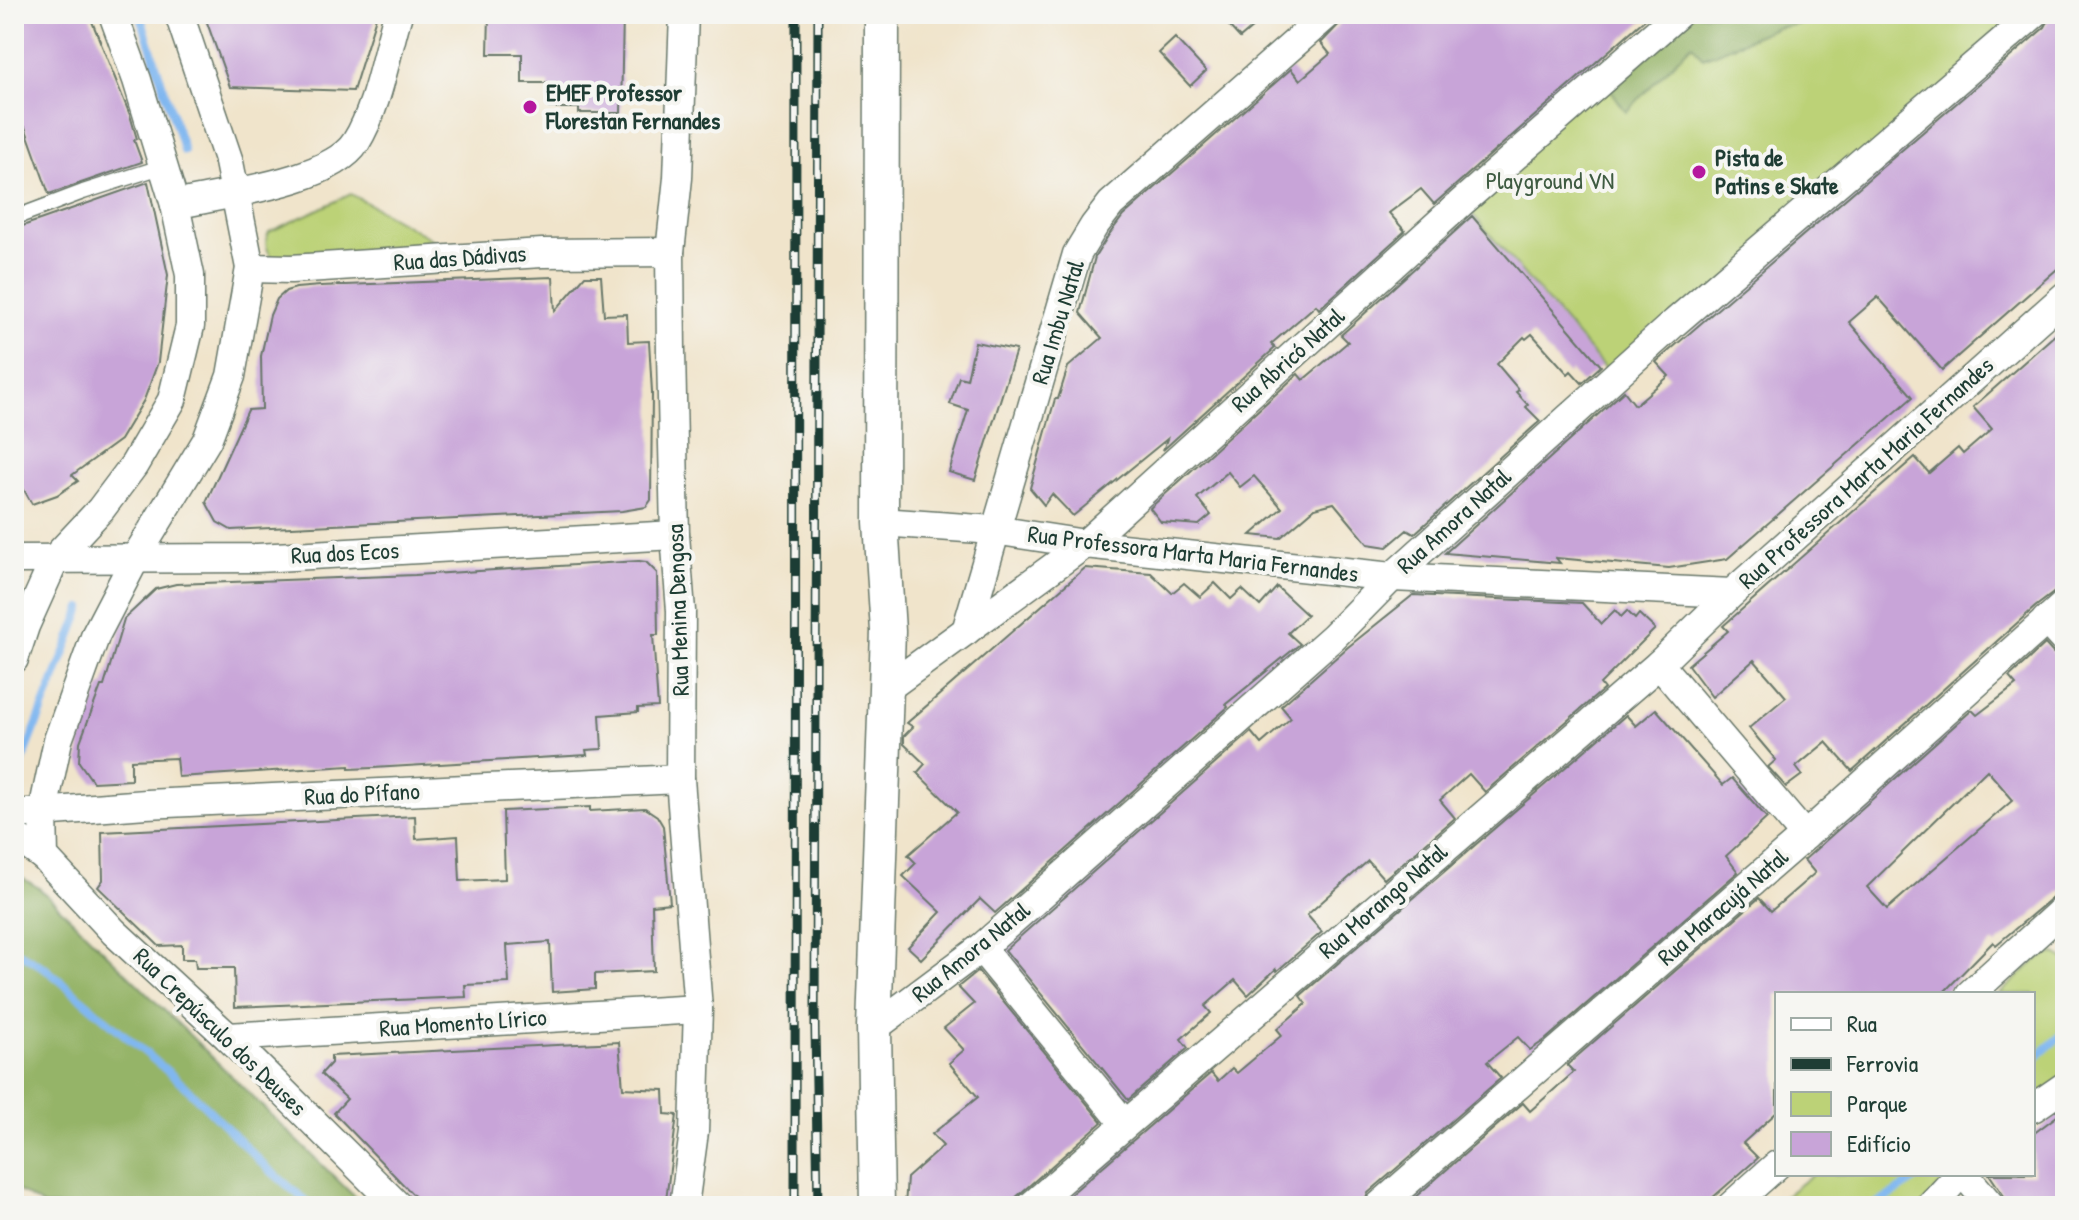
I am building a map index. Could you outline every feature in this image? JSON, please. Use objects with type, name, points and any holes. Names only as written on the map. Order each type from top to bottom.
[{"type":"street","points":[[14,659],[56,557],[101,509],[126,476],[172,400],[190,326],[190,275],[175,205],[137,80],[113,14]]},
{"type":"street","points":[[44,857],[43,811],[58,740],[96,634],[136,557],[207,440],[231,376],[250,268],[229,162],[179,14]]},
{"type":"street","points":[[175,205],[301,178],[338,161],[356,143],[370,112],[398,14]]},
{"type":"street","name":"Rua Menina Dengosa","points":[[684,14],[679,165],[670,252],[675,535],[681,611],[680,779],[698,1009],[694,1132],[684,1206]]},
{"type":"street","points":[[877,1206],[874,1028],[888,631],[881,522],[882,14]]},
{"type":"street","name":"Rua Imbu Natal","points":[[966,631],[1077,254],[1111,204],[1328,14]]},
{"type":"street","name":"Rua Abricó Natal","points":[[886,689],[1085,544],[1462,202],[1678,14]]},
{"type":"street","name":"Rua Amora Natal","points":[[874,1028],[981,948],[1333,637],[1392,577],[1673,324],[2034,14]]},
{"type":"street","name":"Rua das Dádivas","points":[[250,268],[291,269],[542,253],[670,252]]},
{"type":"street","name":"Rua Professora Marta Maria Fernandes","points":[[881,522],[994,530],[1085,544],[1392,577],[1732,593],[2065,296]]},
{"type":"street","points":[[190,326],[237,335]]},
{"type":"street","name":"Rua dos Ecos","points":[[14,559],[257,558],[675,535]]},
{"type":"street","name":"Rua Morango Natal","points":[[1031,1206],[1659,664],[1732,593]]},
{"type":"street","name":"Rua Maracujá Natal","points":[[1379,1206],[1805,836],[2059,622]]},
{"type":"street","points":[[1659,664],[1805,836]]},
{"type":"street","name":"Rua do Pífano","points":[[43,811],[680,779]]},
{"type":"street","points":[[14,814],[43,811]]},
{"type":"street","name":"Rua Crepúsculo dos Deuses","points":[[14,835],[44,857],[114,932],[228,1037],[398,1206]]},
{"type":"street","points":[[1972,992],[2063,916]]},
{"type":"street","points":[[981,948],[1125,1124]]},
{"type":"street","name":"Rua Momento Lírico","points":[[228,1037],[698,1009]]},
{"type":"street","points":[[2035,1107],[2065,1086]]},
{"type":"street","points":[[1731,1206],[1775,1167]]},
{"type":"street","points":[[1931,1206],[1960,1176]]},
{"type":"street","points":[[1964,1176],[1991,1206]]},
{"type":"lane","points":[[14,218],[164,166]]},
{"type":"green space","name":"Playground VN","points":[[1679,14],[2034,14],[1612,377],[1462,202]]},
{"type":"green space","points":[[1684,14],[1850,16],[1775,28],[1703,58],[1692,44],[1626,112],[1607,84]]},
{"type":"green space","points":[[351,194],[435,241],[297,264],[273,259],[266,246],[269,232]]},
{"type":"green space","points":[[14,873],[39,888],[364,1206],[44,1206],[14,1188]]},
{"type":"green space","points":[[2054,953],[2065,960],[2065,1076],[2035,1098],[2035,992],[2001,992],[2038,959]]},
{"type":"green space","points":[[1810,1176],[1950,1176],[1921,1206],[1772,1206]]},
{"type":"building","points":[[14,14],[89,14],[130,115],[142,162],[49,194],[25,127],[14,131]]},
{"type":"building","points":[[204,14],[377,14],[353,91],[230,87]]},
{"type":"building","points":[[489,14],[623,14],[621,113],[579,113],[579,108],[549,108],[549,83],[522,83],[522,54],[488,54]]},
{"type":"building","points":[[1218,14],[1268,14],[1240,38]]},
{"type":"building","points":[[1349,14],[1651,14],[1434,204],[1421,189],[1389,213],[1405,231],[1319,309],[1316,305],[1271,344],[1275,348],[1163,450],[1167,439],[1073,516],[1052,494],[1044,505],[1030,488],[1055,399],[1058,399],[1068,367],[1102,338],[1080,313],[1095,257],[1108,236],[1123,216],[1291,69],[1300,80],[1330,54],[1321,43]]},
{"type":"building","points":[[2052,14],[2065,14],[2065,262],[1942,370],[1878,297],[1849,322],[1913,397],[1727,559],[1669,568],[1556,558],[1560,563],[1445,553],[1624,391],[1635,405],[1669,376],[1656,362],[2045,27]]},
{"type":"building","points":[[1175,38],[1206,71],[1190,86],[1159,53]]},
{"type":"building","points":[[148,182],[168,275],[158,362],[144,400],[120,440],[72,475],[78,481],[57,495],[32,504],[23,488],[14,492],[14,229]]},
{"type":"building","points":[[1472,216],[1601,366],[1582,383],[1571,371],[1568,374],[1532,334],[1526,339],[1524,337],[1497,364],[1519,390],[1516,392],[1528,405],[1526,407],[1540,421],[1414,534],[1407,530],[1387,547],[1368,544],[1334,503],[1315,508],[1280,538],[1251,535],[1282,508],[1254,476],[1240,487],[1228,472],[1197,498],[1211,515],[1199,525],[1161,522],[1150,508],[1298,374],[1303,380],[1348,342],[1341,335]]},
{"type":"building","points":[[585,276],[601,276],[604,315],[627,314],[628,342],[649,341],[651,500],[646,507],[622,511],[231,530],[217,522],[206,502],[248,410],[262,409],[261,356],[270,315],[277,299],[286,291],[320,286],[553,277],[555,311]]},
{"type":"building","points":[[2065,326],[2065,584],[2035,607],[1852,771],[1826,742],[1796,767],[1802,775],[1786,787],[1768,767],[1776,760],[1749,728],[1786,697],[1754,660],[1712,697],[1688,665],[1728,631],[1723,626],[1915,457],[1929,473],[1958,448],[1963,454],[1992,429],[1973,407]]},
{"type":"building","points":[[975,342],[1016,350],[975,480],[949,472],[968,410],[950,404],[959,377],[967,379]]},
{"type":"building","points":[[646,562],[657,573],[658,635],[653,635],[658,707],[600,715],[602,749],[586,750],[587,755],[178,777],[176,758],[131,760],[131,780],[93,782],[79,762],[80,742],[101,686],[104,686],[124,619],[156,589],[176,584],[415,575]]},
{"type":"building","points":[[1085,568],[1151,573],[1172,593],[1184,583],[1200,597],[1215,583],[1231,599],[1242,589],[1260,606],[1277,587],[1307,615],[1288,633],[1300,644],[1226,704],[1228,707],[995,913],[980,899],[921,959],[908,947],[941,912],[903,876],[916,863],[908,855],[957,812],[917,773],[925,764],[904,744],[904,736],[913,727],[907,723]]},
{"type":"building","points":[[1413,595],[1582,603],[1601,624],[1615,610],[1621,617],[1627,611],[1635,619],[1639,614],[1655,629],[1600,684],[1604,689],[1485,792],[1469,774],[1440,800],[1455,818],[1384,879],[1368,861],[1307,915],[1322,932],[1277,971],[1248,995],[1235,980],[1205,1006],[1211,1013],[1181,1039],[1188,1048],[1128,1100],[1005,950],[1251,732],[1261,744],[1291,718],[1281,706]]},
{"type":"building","points":[[2045,644],[2053,653],[2065,658],[2065,887],[1996,945],[1993,942],[1944,992],[1775,992],[1775,1114],[1743,1143],[1758,1158],[1703,1206],[1405,1206],[1523,1103],[1530,1111],[1574,1072],[1567,1065],[1759,898],[1771,911],[1815,873],[1804,860],[1972,710],[1977,715],[2016,685],[2009,677]],"holes":[[[1987,770],[2013,800],[1887,909],[1867,887]]]},
{"type":"building","points":[[1656,709],[1723,785],[1732,778],[1767,818],[1726,856],[1738,872],[1545,1040],[1530,1050],[1518,1037],[1487,1062],[1501,1078],[1368,1193],[1362,1206],[1069,1206],[1064,1200],[1211,1073],[1218,1081],[1232,1068],[1237,1073],[1282,1035],[1277,1029],[1306,1004],[1300,996],[1626,715],[1636,726]]},
{"type":"building","points":[[590,807],[590,811],[645,808],[657,816],[663,826],[670,903],[652,905],[654,971],[595,974],[595,989],[552,992],[550,942],[507,945],[509,983],[465,985],[466,997],[235,1007],[234,968],[196,968],[195,959],[182,959],[182,945],[159,946],[98,887],[103,880],[102,832],[415,816],[416,839],[458,836],[460,881],[505,879],[503,811]]},
{"type":"building","points":[[978,971],[1102,1122],[1006,1206],[905,1206],[907,1178],[943,1146],[932,1134],[978,1097],[949,1063],[964,1050],[944,1028],[974,1004],[958,987]]},
{"type":"building","points":[[619,1042],[623,1088],[664,1090],[665,1114],[677,1115],[666,1200],[620,1203],[620,1206],[424,1206],[334,1113],[347,1099],[321,1074],[331,1063],[331,1056]]},
{"type":"building","points":[[2065,1110],[2065,1206],[2008,1206],[1990,1176],[2035,1176],[2035,1132]]},
{"type":"waterway","points":[[140,14],[184,151]]},
{"type":"waterway","points":[[14,783],[82,608]]},
{"type":"waterway","points":[[14,950],[45,968],[185,1086],[266,1167],[312,1206]]},
{"type":"waterway","points":[[2035,1058],[2065,1032]]},
{"type":"waterway","points":[[1874,1206],[1921,1176]]},
{"type":"railway","points":[[795,1206],[796,14]]},
{"type":"railway","points":[[818,14],[815,1027],[818,1206]]},
{"type":"place","name":"EMEF Professor Florestan Fernandes","points":[[530,107]]},
{"type":"place","name":"Pista de Patins e Skate","points":[[1699,172]]}]
